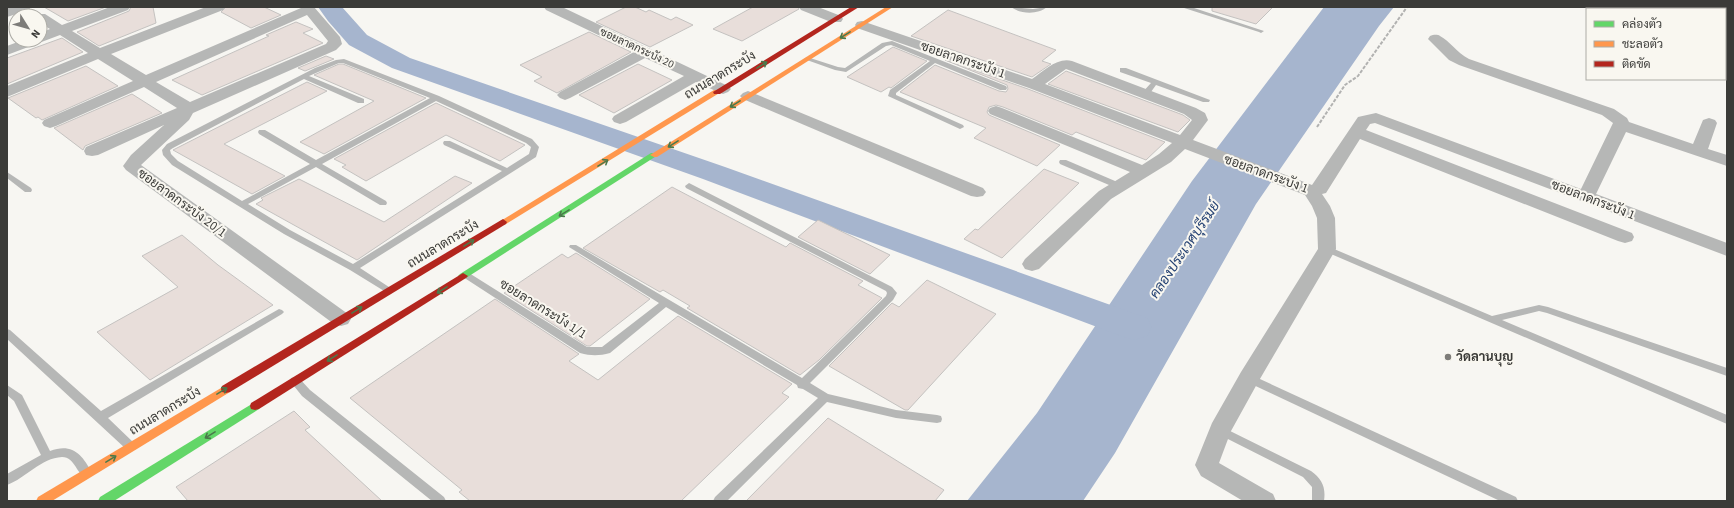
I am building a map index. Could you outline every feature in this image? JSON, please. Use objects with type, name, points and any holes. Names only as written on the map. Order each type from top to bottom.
[{"type":"main road","name":"ถนนลาดกระบัง","points":[[42,501],[341,319],[570,183],[856,7]]},
{"type":"main road","points":[[104,501],[466,275],[890,7]]},
{"type":"street","points":[[7,13],[24,7]]},
{"type":"street","points":[[48,35],[123,7]]},
{"type":"street","points":[[7,92],[100,53],[218,7]]},
{"type":"street","name":"ซอยลาดกระบัง 20","points":[[551,7],[723,89]]},
{"type":"street","points":[[806,7],[836,19]]},
{"type":"street","points":[[50,123],[308,8],[335,40],[335,44],[92,151]]},
{"type":"street","points":[[48,21],[182,103],[186,110]]},
{"type":"street","name":"ซอยลาดกระบัง 1","points":[[862,24],[1034,85],[1311,192],[1320,189],[1364,120],[1370,118],[1380,120],[1727,250]]},
{"type":"street","points":[[1435,39],[1454,57],[1464,62],[1608,112],[1621,121],[1621,125],[1586,197]]},
{"type":"street","points":[[565,95],[646,52]]},
{"type":"street","points":[[1032,264],[1105,195],[1189,145],[1200,120],[1199,116],[1190,111],[1067,64],[1062,65],[1034,85]]},
{"type":"street","points":[[620,119],[695,76]]},
{"type":"street","points":[[748,96],[977,192]]},
{"type":"street","name":"ซอยลาดกระบัง 20/1","points":[[186,110],[183,117],[136,159],[132,166],[341,319]]},
{"type":"street","points":[[996,111],[1143,172]]},
{"type":"street","points":[[1699,152],[1709,123]]},
{"type":"street","points":[[1621,125],[1727,161]]},
{"type":"street","points":[[1356,132],[1625,237]]},
{"type":"street","points":[[1264,501],[1209,469],[1208,460],[1220,430],[1249,378],[1327,249],[1328,229],[1326,215],[1321,204],[1311,192]]},
{"type":"lane","points":[[1014,7],[1032,11],[1040,10],[1044,7]]},
{"type":"lane","points":[[1184,7],[1261,31]]},
{"type":"lane","points":[[807,59],[836,69],[846,70],[884,44],[892,43],[1002,88]]},
{"type":"lane","points":[[935,60],[893,92],[892,96],[960,127]]},
{"type":"lane","points":[[353,268],[533,155],[536,148],[534,145],[529,141],[436,98],[344,61],[331,63],[304,76],[170,146],[166,150],[167,155],[174,163],[287,232],[390,290]]},
{"type":"lane","points":[[1123,70],[1206,100]]},
{"type":"lane","points":[[304,76],[360,101]]},
{"type":"lane","points":[[1145,94],[1156,82]]},
{"type":"lane","points":[[242,204],[436,98]]},
{"type":"lane","points":[[262,132],[383,203]]},
{"type":"lane","points":[[447,143],[508,171]]},
{"type":"lane","points":[[1063,162],[1119,186]]},
{"type":"lane","points":[[7,174],[28,190]]},
{"type":"lane","points":[[689,186],[889,289],[892,293],[890,298],[802,385]]},
{"type":"lane","points":[[573,247],[802,385],[825,397],[896,414],[937,419]]},
{"type":"lane","points":[[1327,249],[1492,319],[1646,387],[1727,420]]},
{"type":"lane","name":"ซอยลาดกระบัง 1/1","points":[[466,275],[584,350],[592,352],[606,350],[665,303]]},
{"type":"lane","points":[[1492,319],[1539,308],[1548,310],[1727,372]]},
{"type":"lane","points":[[100,417],[279,312]]},
{"type":"lane","points":[[7,333],[131,447]]},
{"type":"lane","points":[[1249,378],[1512,501]]},
{"type":"lane","points":[[295,381],[306,393],[440,501]]},
{"type":"lane","points":[[7,389],[18,398],[47,456]]},
{"type":"lane","points":[[719,501],[825,397]]},
{"type":"lane","points":[[1220,430],[1307,474],[1317,482],[1320,491],[1318,501]]},
{"type":"lane","points":[[7,480],[47,456],[63,451],[72,455],[87,474]]},
{"type":"path","points":[[1317,127],[1345,84],[1358,76],[1407,7]]},
{"type":"water","name":"คลองประเวศบุรีรมย์","points":[[1324,7],[1394,7],[1379,26],[1256,204],[1115,453],[1083,501],[967,501],[1037,413],[1192,181]]},
{"type":"building","points":[[44,7],[106,7],[68,21]]},
{"type":"building","points":[[131,7],[153,7],[156,23],[99,46],[77,32],[129,11]]},
{"type":"building","points":[[226,7],[264,7],[281,15],[251,28],[221,12]]},
{"type":"building","points":[[626,7],[635,7],[646,12],[649,10],[671,20],[676,17],[693,25],[650,47],[596,22]]},
{"type":"building","points":[[753,7],[798,7],[799,9],[742,41],[713,29]]},
{"type":"building","points":[[1212,7],[1273,7],[1256,24],[1212,11]]},
{"type":"building","points":[[948,10],[1056,50],[1042,61],[1051,64],[1032,77],[911,36]]},
{"type":"building","points":[[296,22],[313,29],[303,33],[323,43],[202,95],[172,80],[269,36],[266,35]]},
{"type":"building","points":[[589,32],[631,52],[557,93],[534,81],[542,77],[520,65]]},
{"type":"building","points":[[62,38],[83,52],[7,84],[7,58],[34,48],[48,48],[48,43]]},
{"type":"building","points":[[893,47],[927,61],[891,88],[889,87],[881,92],[847,77]]},
{"type":"building","points":[[326,56],[334,59],[305,71],[298,68]]},
{"type":"building","points":[[945,60],[1028,89],[1165,142],[1146,160],[1076,132],[1072,135],[1003,107],[996,105],[989,107],[987,112],[989,115],[1060,145],[1037,166],[974,138],[986,128],[900,92],[935,65],[999,91],[1006,92],[1008,89],[1007,85]]},
{"type":"building","points":[[339,64],[343,64],[426,98],[324,154],[300,142],[374,101],[314,75]]},
{"type":"building","points":[[638,64],[672,80],[614,113],[579,95]]},
{"type":"building","points":[[86,66],[118,86],[42,120],[38,117],[36,118],[8,98]]},
{"type":"building","points":[[1066,71],[1183,115],[1190,120],[1178,132],[1048,84]]},
{"type":"building","points":[[307,82],[327,91],[224,144],[285,176],[252,194],[173,150]]},
{"type":"building","points":[[132,94],[162,113],[85,146],[83,150],[54,128]]},
{"type":"building","points":[[436,103],[525,145],[500,161],[446,135],[366,181],[342,167],[346,165],[334,159]]},
{"type":"building","points":[[1044,169],[1079,183],[1002,258],[964,239],[975,229],[978,230]]},
{"type":"building","points":[[455,176],[472,183],[357,260],[256,204],[263,200],[261,198],[299,179],[384,222]]},
{"type":"building","points":[[672,187],[786,247],[790,243],[863,281],[858,285],[882,298],[819,360],[800,375],[687,308],[690,306],[663,290],[660,292],[583,248]]},
{"type":"building","points":[[818,220],[890,255],[870,274],[798,237]]},
{"type":"building","points":[[182,235],[218,265],[273,305],[150,380],[97,332],[178,287],[142,256]]},
{"type":"building","points":[[576,253],[650,299],[590,346],[587,346],[504,293],[562,254],[568,258]]},
{"type":"building","points":[[927,280],[996,314],[908,410],[905,410],[829,366],[892,303],[899,307]]},
{"type":"building","points":[[495,299],[579,354],[569,361],[598,380],[678,316],[792,384],[782,393],[789,397],[681,501],[470,501],[459,492],[462,490],[350,398]]},
{"type":"building","points":[[294,411],[310,427],[305,430],[382,501],[188,501],[176,487]]},
{"type":"building","points":[[828,418],[944,490],[935,501],[746,501]]},
{"type":"waterway","points":[[330,7],[336,16],[358,40],[401,63],[714,173],[1134,327]]},
{"type":"traffic: fast","points":[[463,276],[654,155]]},
{"type":"traffic: fast","points":[[104,501],[255,406]]},
{"type":"traffic: slow","points":[[654,155],[890,7]]},
{"type":"traffic: slow","points":[[503,222],[717,92]]},
{"type":"traffic: slow","points":[[42,501],[226,389]]},
{"type":"traffic: jam","points":[[717,92],[856,7]]},
{"type":"traffic: jam","points":[[226,389],[503,222]]},
{"type":"traffic: jam","points":[[255,406],[463,276]]},
{"type":"place","name":"วัดลานบุญ","points":[[1448,357]]}]
